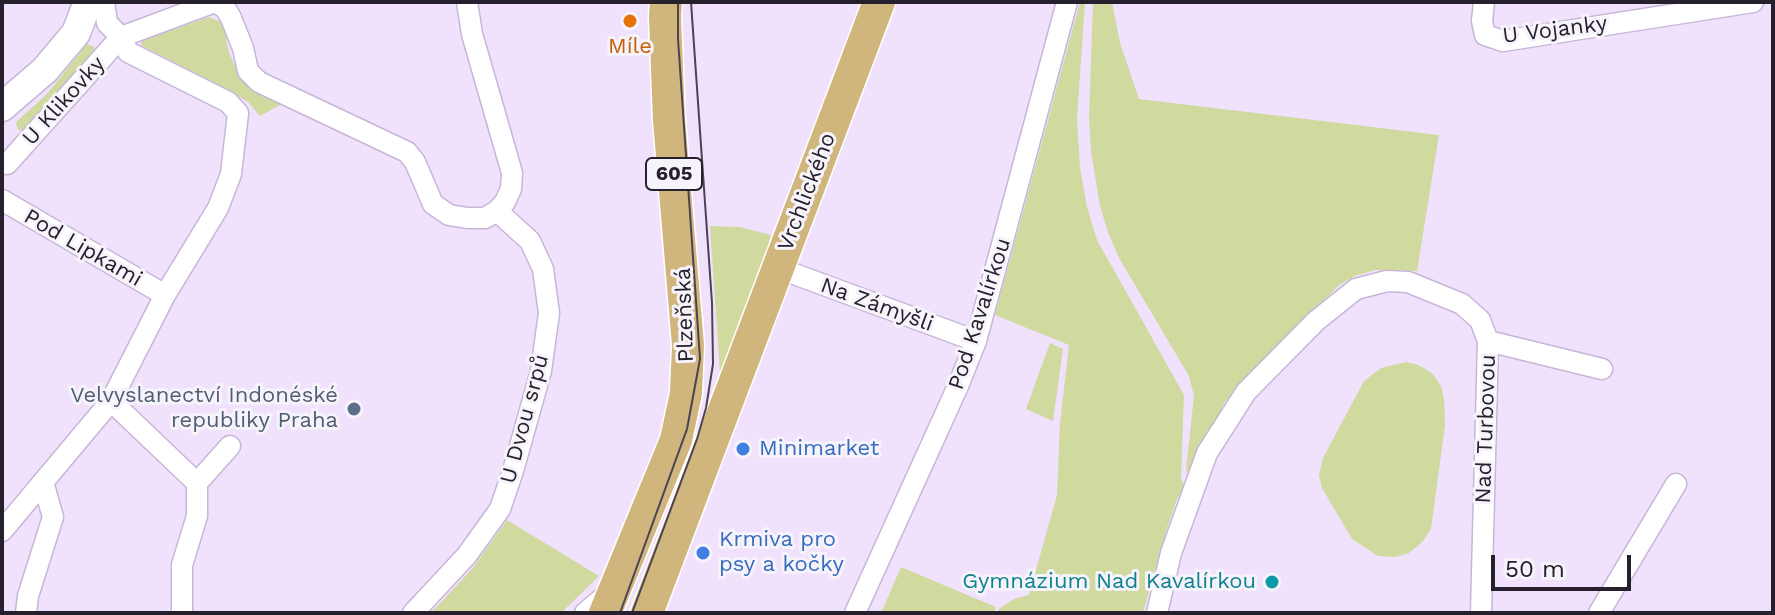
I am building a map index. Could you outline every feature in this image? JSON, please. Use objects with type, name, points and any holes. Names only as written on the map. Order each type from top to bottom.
[{"type":"main road","points":[[2,107],[45,70],[69,42],[76,33],[88,2]]},
{"type":"main road","name":"Plzeňská","points":[[611,599],[676,440],[686,393],[688,345],[669,120],[666,2]]},
{"type":"main road","name":"Vrchlického","points":[[647,613],[879,2]]},
{"type":"street","points":[[2,531],[111,401],[165,295],[218,208],[231,174],[238,113],[228,102],[128,52],[121,37],[107,23],[104,2]]},
{"type":"street","points":[[121,37],[215,2],[225,8],[231,18],[248,71],[259,82],[407,152],[415,162],[433,204],[449,215],[485,218],[497,211],[511,189],[512,173],[472,34],[467,2]]},
{"type":"street","name":"Pod Kavalírkou","points":[[855,613],[976,341],[1067,2]]},
{"type":"street","name":"U Vojanky","points":[[1484,2],[1482,21],[1485,35],[1503,41],[1753,2]]},
{"type":"street","name":"U Klikovky","points":[[4,163],[121,37]]},
{"type":"street","name":"Pod Lipkami","points":[[2,200],[165,295]]},
{"type":"street","name":"U Dvou srpů","points":[[413,613],[467,555],[500,509],[541,371],[549,313],[543,269],[530,241],[497,211]]},
{"type":"street","name":"Na Zámyšli","points":[[778,268],[976,341]]},
{"type":"street","points":[[1157,613],[1171,553],[1207,453],[1246,392],[1316,321],[1356,289],[1387,281],[1408,282],[1462,304],[1480,320],[1488,341],[1602,369]]},
{"type":"street","name":"Nad Turbovou","points":[[1481,613],[1488,341]]},
{"type":"street","points":[[111,401],[197,483]]},
{"type":"street","points":[[182,613],[182,565],[197,516],[197,483],[230,446]]},
{"type":"street","points":[[26,613],[28,596],[53,517],[43,482]]},
{"type":"street","points":[[1599,613],[1676,484]]},
{"type":"street","points":[[585,613],[611,599]]},
{"type":"green space","points":[[1080,2],[1085,2],[1077,118],[1080,168],[1087,207],[1097,240],[1184,395],[1181,479],[1185,486],[1167,528],[1143,613],[997,613],[1014,599],[1029,595],[1057,495],[1060,424],[1069,345],[995,315]]},
{"type":"green space","points":[[1093,2],[1112,2],[1120,43],[1139,99],[1439,135],[1417,271],[1375,270],[1339,285],[1225,402],[1189,475],[1186,470],[1194,396],[1189,376],[1119,258],[1100,206],[1089,117]]},
{"type":"green space","points":[[209,17],[223,23],[229,53],[242,81],[282,104],[260,116],[248,102],[232,92],[141,45],[142,41]]},
{"type":"green space","points":[[87,44],[94,47],[95,53],[24,131],[18,130],[16,122],[46,95]]},
{"type":"green space","points":[[710,226],[740,227],[771,235],[768,246],[771,261],[726,378],[720,372]]},
{"type":"green space","points":[[1050,343],[1063,349],[1053,421],[1026,409]]},
{"type":"green space","points":[[1406,362],[1432,373],[1441,386],[1444,399],[1445,425],[1431,529],[1409,553],[1395,557],[1378,556],[1352,539],[1322,488],[1319,475],[1323,458],[1364,381],[1381,368]]},
{"type":"green space","points":[[507,520],[599,576],[561,613],[431,613],[472,569]]},
{"type":"green space","points":[[901,567],[996,607],[993,613],[881,613]]},
{"type":"tram line","points":[[620,613],[687,429],[700,359],[678,2]]},
{"type":"tram line","points":[[632,613],[697,439],[713,364],[712,303],[691,2]]},
{"type":"place","name":"Míle","points":[[630,21]]},
{"type":"place","name":"Velvyslanectví Indonéské republiky Praha","points":[[354,409]]},
{"type":"place","name":"Minimarket","points":[[743,449]]},
{"type":"place","name":"Krmiva pro psy a kočky","points":[[703,553]]},
{"type":"place","name":"Gymnázium Nad Kavalírkou","points":[[1272,582]]}]
